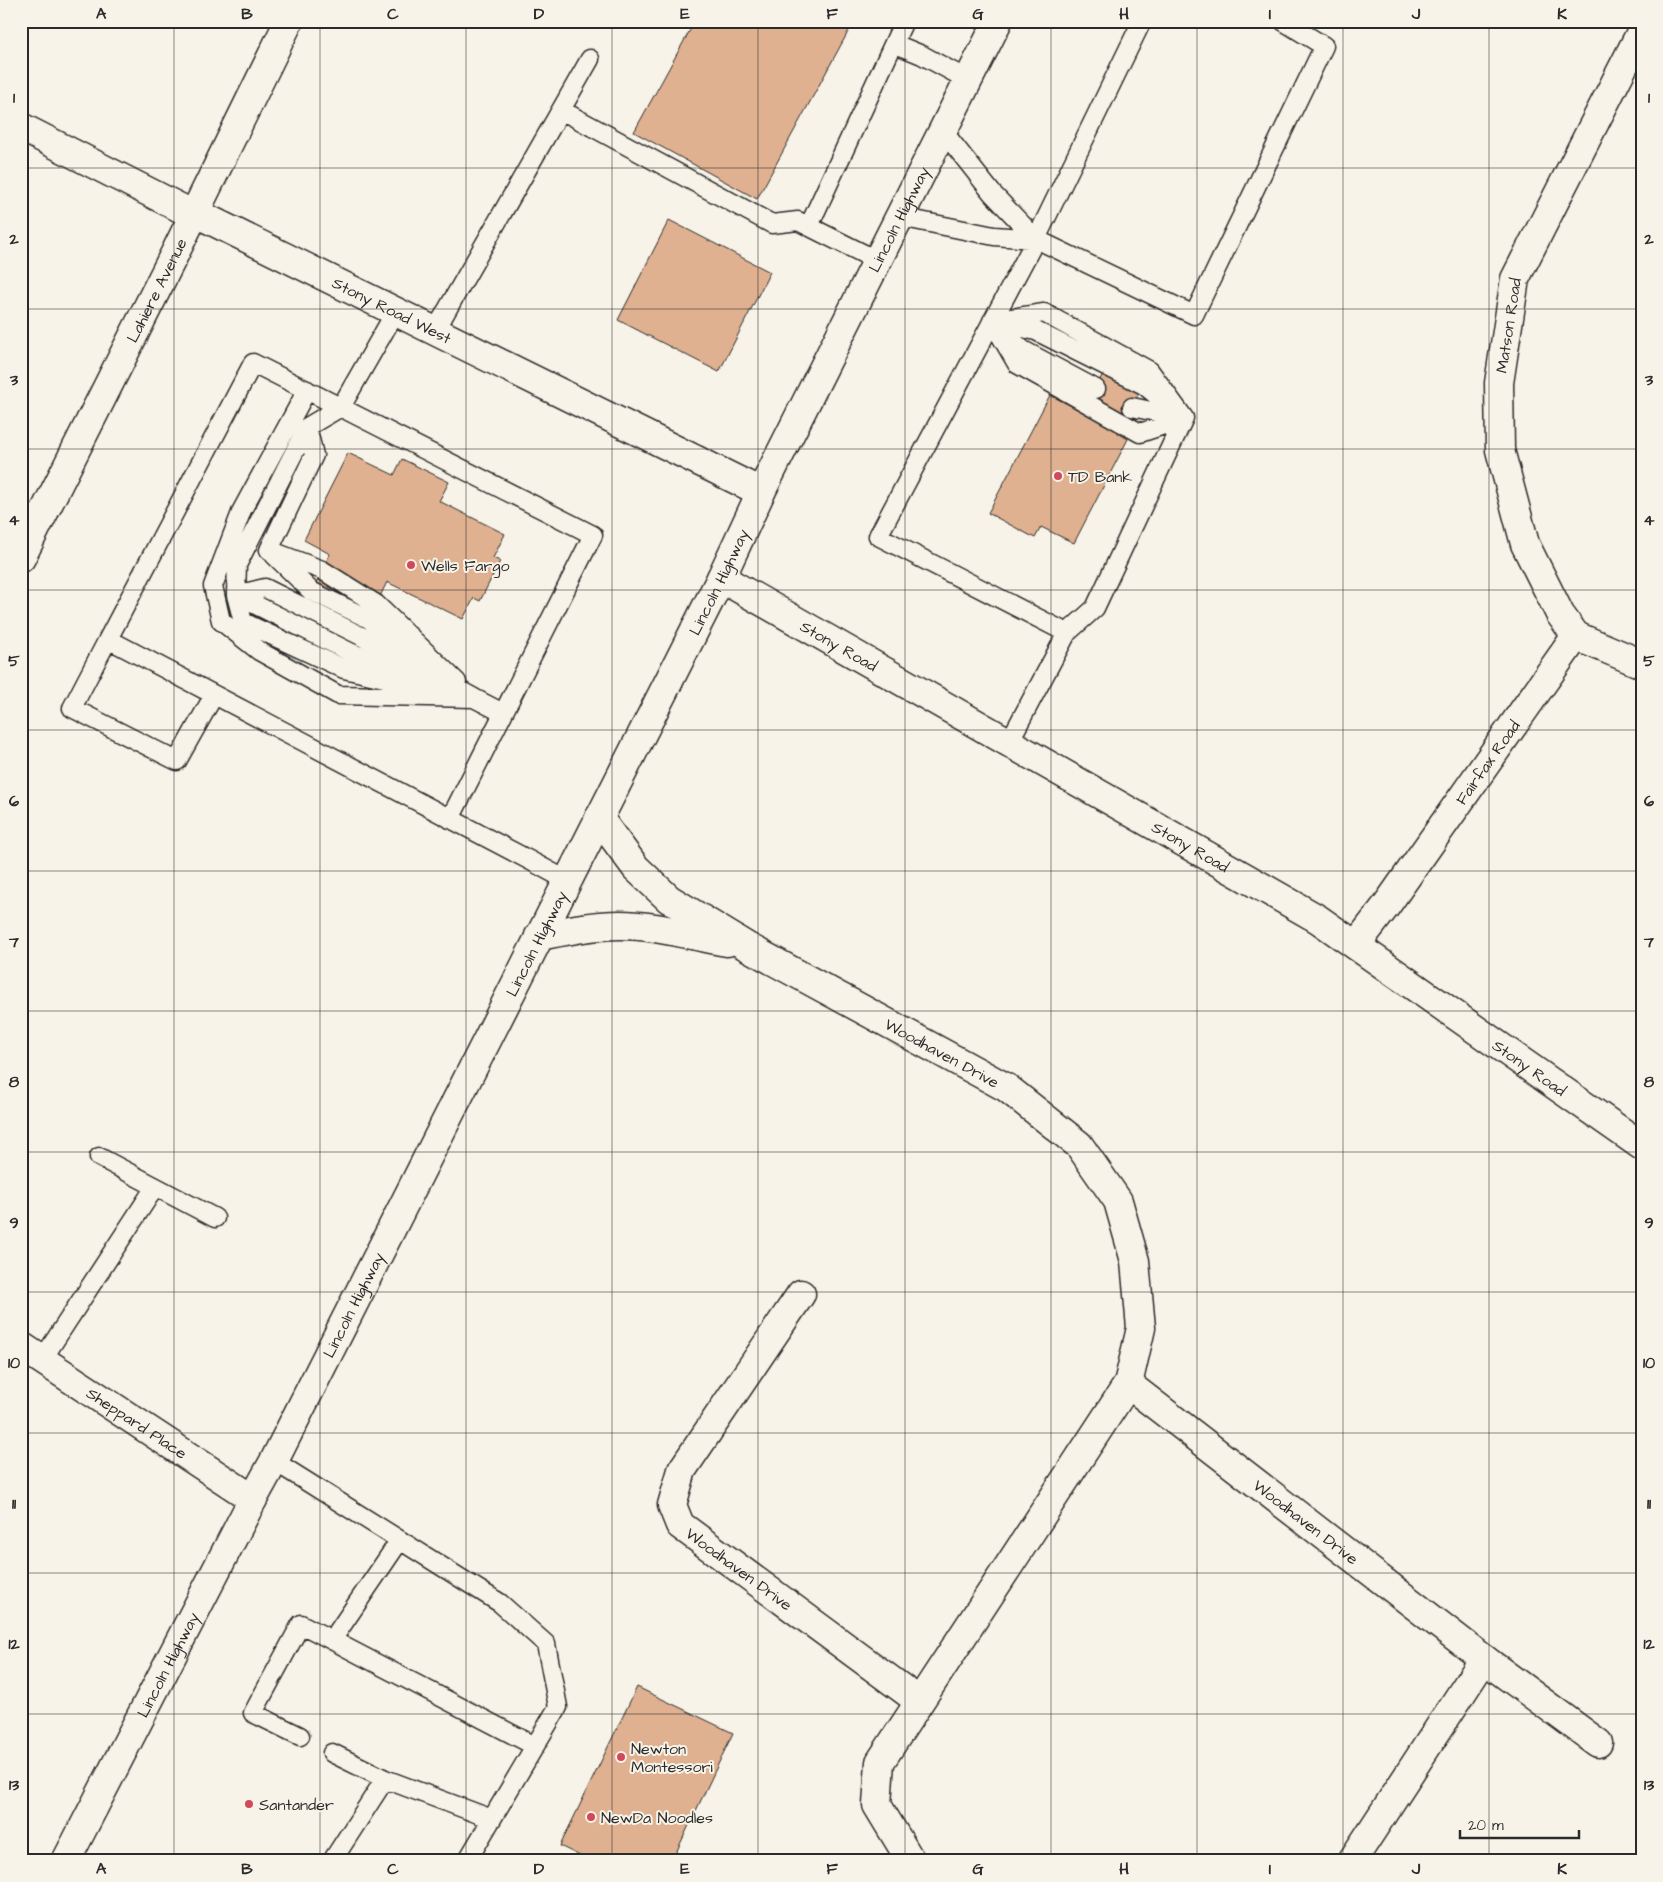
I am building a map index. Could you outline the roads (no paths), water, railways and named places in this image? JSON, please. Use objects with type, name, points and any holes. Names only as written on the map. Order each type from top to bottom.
[{"type":"street","name":"Lahiere Avenue","points":[[21,558],[194,215],[289,21]]},
{"type":"street","name":"Lincoln Highway","points":[[66,1861],[252,1499],[274,1462],[566,880],[721,578],[762,492],[998,21]]},
{"type":"street","name":"Matson Road","points":[[1576,636],[1560,614],[1525,544],[1500,450],[1499,383],[1515,279],[1642,30]]},
{"type":"street","name":"Stony Road West","points":[[21,128],[194,215],[204,217],[762,492]]},
{"type":"street","name":"Stony Road","points":[[721,578],[1318,920],[1642,1146]]},
{"type":"street","points":[[1576,636],[1642,664]]},
{"type":"street","name":"Fairfax Road","points":[[1356,945],[1576,636]]},
{"type":"street","name":"Woodhaven Drive","points":[[599,818],[636,868],[669,899],[746,946],[1007,1088],[1079,1145],[1118,1201],[1135,1260],[1141,1328],[1128,1384],[880,1762],[877,1805],[911,1861]]},
{"type":"street","points":[[539,936],[585,927],[621,925],[654,928],[746,946]]},
{"type":"street","name":"Woodhaven Drive","points":[[801,1294],[682,1470],[672,1505],[680,1525],[919,1701]]},
{"type":"street","name":"Sheppard Place","points":[[32,1353],[252,1499]]},
{"type":"street","name":"Woodhaven Drive","points":[[1128,1384],[1484,1659],[1598,1743]]},
{"type":"street","points":[[1352,1861],[1484,1659]]},
{"type":"lane","points":[[809,226],[895,44],[904,21]]},
{"type":"lane","points":[[1067,633],[878,536],[1036,239],[1142,21]]},
{"type":"lane","points":[[943,131],[992,193],[1036,239],[1194,315],[1324,46],[1283,21]]},
{"type":"lane","points":[[895,44],[968,80]]},
{"type":"lane","points":[[435,331],[590,59]]},
{"type":"lane","points":[[561,110],[772,224],[798,221],[878,261]]},
{"type":"lane","points":[[900,217],[994,236],[1036,239]]},
{"type":"lane","points":[[396,311],[341,407],[307,427],[237,565],[236,596],[352,652],[474,698],[503,713]]},
{"type":"lane","points":[[992,321],[1023,350],[1096,389]]},
{"type":"lane","points":[[992,321],[1018,364],[1140,433],[1184,418]]},
{"type":"lane","points":[[992,321],[1036,331],[1144,385],[1184,418]]},
{"type":"lane","points":[[214,695],[177,761],[72,708],[253,363],[593,535],[450,819]]},
{"type":"lane","points":[[307,390],[242,510],[213,586],[221,621],[259,651],[338,695],[474,698]]},
{"type":"lane","points":[[1132,407],[1184,418]]},
{"type":"lane","points":[[1009,742],[1067,633],[1095,608],[1184,418]]},
{"type":"lane","points":[[269,550],[314,455],[307,427]]},
{"type":"lane","points":[[269,550],[322,570],[376,604],[474,698]]},
{"type":"lane","points":[[269,550],[312,591],[369,619],[474,698]]},
{"type":"lane","points":[[108,639],[566,880]]},
{"type":"lane","points":[[99,1156],[215,1218]]},
{"type":"lane","points":[[32,1353],[155,1187]]},
{"type":"lane","points":[[274,1462],[500,1603],[546,1644],[558,1707],[467,1861]]},
{"type":"lane","points":[[332,1640],[400,1540]]},
{"type":"lane","points":[[300,1736],[254,1713],[301,1624],[535,1746]]},
{"type":"lane","points":[[332,1753],[385,1779],[492,1818]]},
{"type":"lane","points":[[332,1861],[385,1779]]},
{"type":"place","name":"TD Bank","points":[[1058,476]]},
{"type":"place","name":"Wells Fargo","points":[[411,565]]},
{"type":"place","name":"Newton Montessori","points":[[621,1757]]},
{"type":"place","name":"Santander","points":[[249,1804]]},
{"type":"place","name":"NewDa Noodles","points":[[591,1817]]}]
